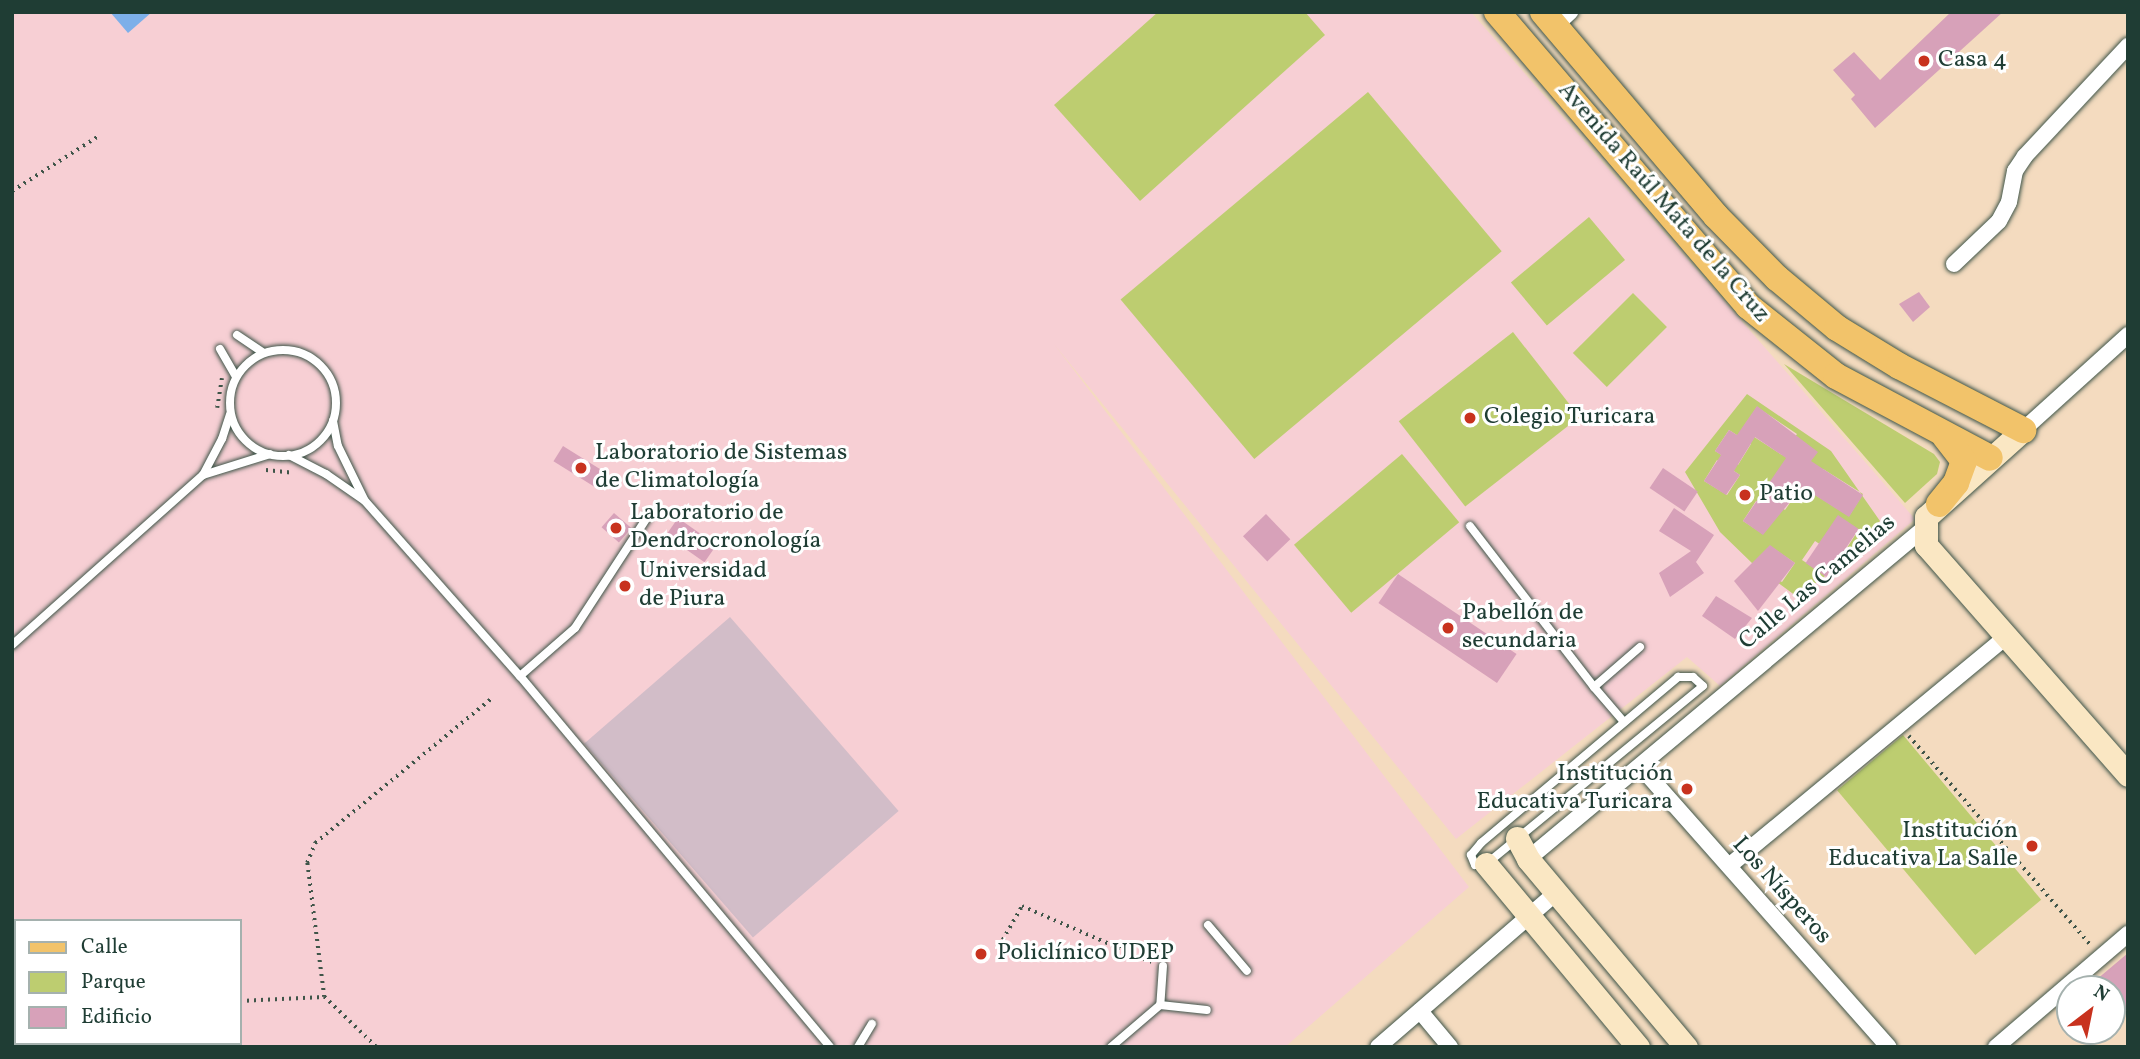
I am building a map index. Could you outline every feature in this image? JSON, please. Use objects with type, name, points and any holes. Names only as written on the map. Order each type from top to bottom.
[{"type":"main road","name":"Avenida Raúl Mata de la Cruz","points":[[1497,12],[1748,306],[1836,376],[1990,458]]},
{"type":"main road","name":"Avenida Raúl Mata de la Cruz","points":[[1556,17],[1716,216],[1777,278],[1837,328],[1899,366],[2023,430]]},
{"type":"main road","points":[[1938,432],[1955,446],[1964,461],[1956,483],[1939,504]]},
{"type":"street","points":[[1954,264],[1999,221],[2009,202],[2015,172],[2025,156],[2128,46]]},
{"type":"street","name":"Calle Las Camelias","points":[[1528,859],[1922,530],[1926,517],[1939,504],[2128,335]]},
{"type":"street","points":[[1922,530],[1926,545],[2128,775]]},
{"type":"street","points":[[1729,866],[2005,638]]},
{"type":"street","name":"Los Nísperos","points":[[1640,766],[1889,1047]]},
{"type":"street","points":[[1517,838],[1528,859],[1686,1047]]},
{"type":"street","points":[[1486,864],[1639,1047]]},
{"type":"street","points":[[1378,1047],[1556,893]]},
{"type":"street","points":[[1996,1047],[2128,934]]},
{"type":"street","points":[[1420,1011],[1450,1047]]},
{"type":"lane","points":[[237,335],[264,353]]},
{"type":"lane","points":[[219,349],[236,377]]},
{"type":"lane","points":[[12,645],[203,475],[222,439],[236,377],[264,353],[294,351],[320,366],[335,391],[333,421],[338,446],[365,501]]},
{"type":"lane","points":[[230,411],[248,443],[271,454]]},
{"type":"lane","points":[[289,455],[320,441],[333,421]]},
{"type":"lane","points":[[203,475],[271,454],[289,455],[326,474],[365,501],[520,676],[830,1047]]},
{"type":"lane","points":[[520,676],[575,628],[649,516]]},
{"type":"lane","points":[[1470,526],[1624,722]]},
{"type":"lane","points":[[1594,687],[1640,647]]},
{"type":"lane","points":[[1678,677],[1693,677],[1703,686],[1517,838],[1486,864],[1475,865],[1471,855],[1481,843],[1678,677]]},
{"type":"lane","points":[[1208,925],[1247,971]]},
{"type":"lane","points":[[1111,1047],[1160,1005],[1163,967]]},
{"type":"lane","points":[[1160,1005],[1207,1010]]},
{"type":"lane","points":[[858,1047],[872,1024]]},
{"type":"path","points":[[12,191],[97,138]]},
{"type":"path","points":[[216,412],[222,377],[219,369]]},
{"type":"path","points":[[259,471],[280,469],[304,476]]},
{"type":"path","points":[[376,1047],[324,998],[307,863],[314,843],[491,699]]},
{"type":"path","points":[[1898,724],[2101,957]]},
{"type":"path","points":[[999,946],[1022,906],[1163,967]]},
{"type":"path","points":[[242,1000],[324,998]]},
{"type":"shaded area","name":"Universidad de Piura","points":[[12,12],[1471,12],[1915,519],[1720,686],[1687,657],[1456,839],[1054,344],[1469,887],[1285,1047],[12,1047]]},
{"type":"shaded area","points":[[730,617],[899,811],[753,938],[584,744]]},
{"type":"green space","points":[[1158,12],[1305,12],[1325,35],[1140,201],[1054,105]]},
{"type":"green space","points":[[1368,92],[1502,251],[1254,459],[1121,300]]},
{"type":"green space","points":[[1589,217],[1625,260],[1547,325],[1511,283]]},
{"type":"green space","points":[[1633,293],[1667,327],[1607,387],[1573,353]]},
{"type":"green space","points":[[1513,332],[1579,417],[1465,506],[1399,421]]},
{"type":"green space","points":[[1784,364],[1934,454],[1940,462],[1937,474],[1905,503]]},
{"type":"green space","name":"Patio","points":[[1747,394],[1831,451],[1860,492],[1823,469],[1809,491],[1849,516],[1862,495],[1880,521],[1823,578],[1796,596],[1754,565],[1720,532],[1685,472]],"holes":[[[1757,407],[1797,434],[1782,455],[1742,429]],[[1729,430],[1751,444],[1738,465],[1715,451]],[[1717,460],[1740,475],[1727,495],[1704,481]],[[1778,471],[1801,487],[1785,510],[1762,494]],[[1756,501],[1757,501],[1763,534],[1743,521]],[[1859,529],[1845,551],[1824,537]],[[1815,541],[1835,554],[1822,573],[1802,560]],[[1770,546],[1795,563],[1782,582],[1756,565]]]},
{"type":"green space","points":[[1402,454],[1459,522],[1351,613],[1294,545]]},
{"type":"green space","points":[[1903,735],[2041,900],[1975,955],[1837,790]]},
{"type":"water","points":[[110,12],[152,12],[128,33]]},
{"type":"building","name":"Casa 4","points":[[1951,12],[2003,12],[1875,128],[1851,99],[1855,95],[1833,70],[1854,52],[1880,80]]},
{"type":"building","points":[[1919,292],[1930,307],[1913,322],[1899,304]]},
{"type":"building","points":[[1757,406],[1818,452],[1811,461],[1863,495],[1849,517],[1802,487],[1763,535],[1743,521],[1786,458],[1755,437],[1734,471],[1740,475],[1726,495],[1704,481],[1721,455],[1715,451],[1729,430],[1737,435]]},
{"type":"building","name":"Laboratorio de Sistemas de Climatología","points":[[563,446],[608,474],[598,489],[553,461]]},
{"type":"building","points":[[1663,468],[1698,491],[1684,511],[1650,488]]},
{"type":"building","points":[[1674,508],[1714,535],[1696,562],[1704,573],[1670,597],[1659,573],[1691,551],[1659,531]]},
{"type":"building","name":"Laboratorio de Dendrocronología","points":[[614,513],[631,528],[619,542],[602,527]]},
{"type":"building","points":[[1266,514],[1290,539],[1267,561],[1243,536]]},
{"type":"building","points":[[1838,515],[1859,529],[1826,577],[1806,563]]},
{"type":"building","points":[[678,518],[717,545],[704,562],[666,535]]},
{"type":"building","points":[[1770,545],[1795,563],[1758,611],[1734,581]]},
{"type":"building","name":"Pabellón de secundaria","points":[[1398,574],[1517,654],[1497,683],[1378,603]]},
{"type":"building","points":[[1716,596],[1752,618],[1735,639],[1702,616]]},
{"type":"building","points":[[2128,953],[2128,1014],[2126,975],[2102,975]]},
{"type":"place","name":"Casa 4","points":[[1924,61]]},
{"type":"place","name":"Colegio Turicara","points":[[1470,418]]},
{"type":"place","name":"Laboratorio de Sistemas de Climatología","points":[[581,468]]},
{"type":"place","name":"Patio","points":[[1745,495]]},
{"type":"place","name":"Laboratorio de Dendrocronología","points":[[616,528]]},
{"type":"place","name":"Universidad de Piura","points":[[625,586]]},
{"type":"place","name":"Pabellón de secundaria","points":[[1448,628]]},
{"type":"place","name":"Institución Educativa Turicara","points":[[1687,789]]},
{"type":"place","name":"Institución Educativa La Salle","points":[[2032,846]]},
{"type":"place","name":"Policlínico UDEP","points":[[981,954]]}]
